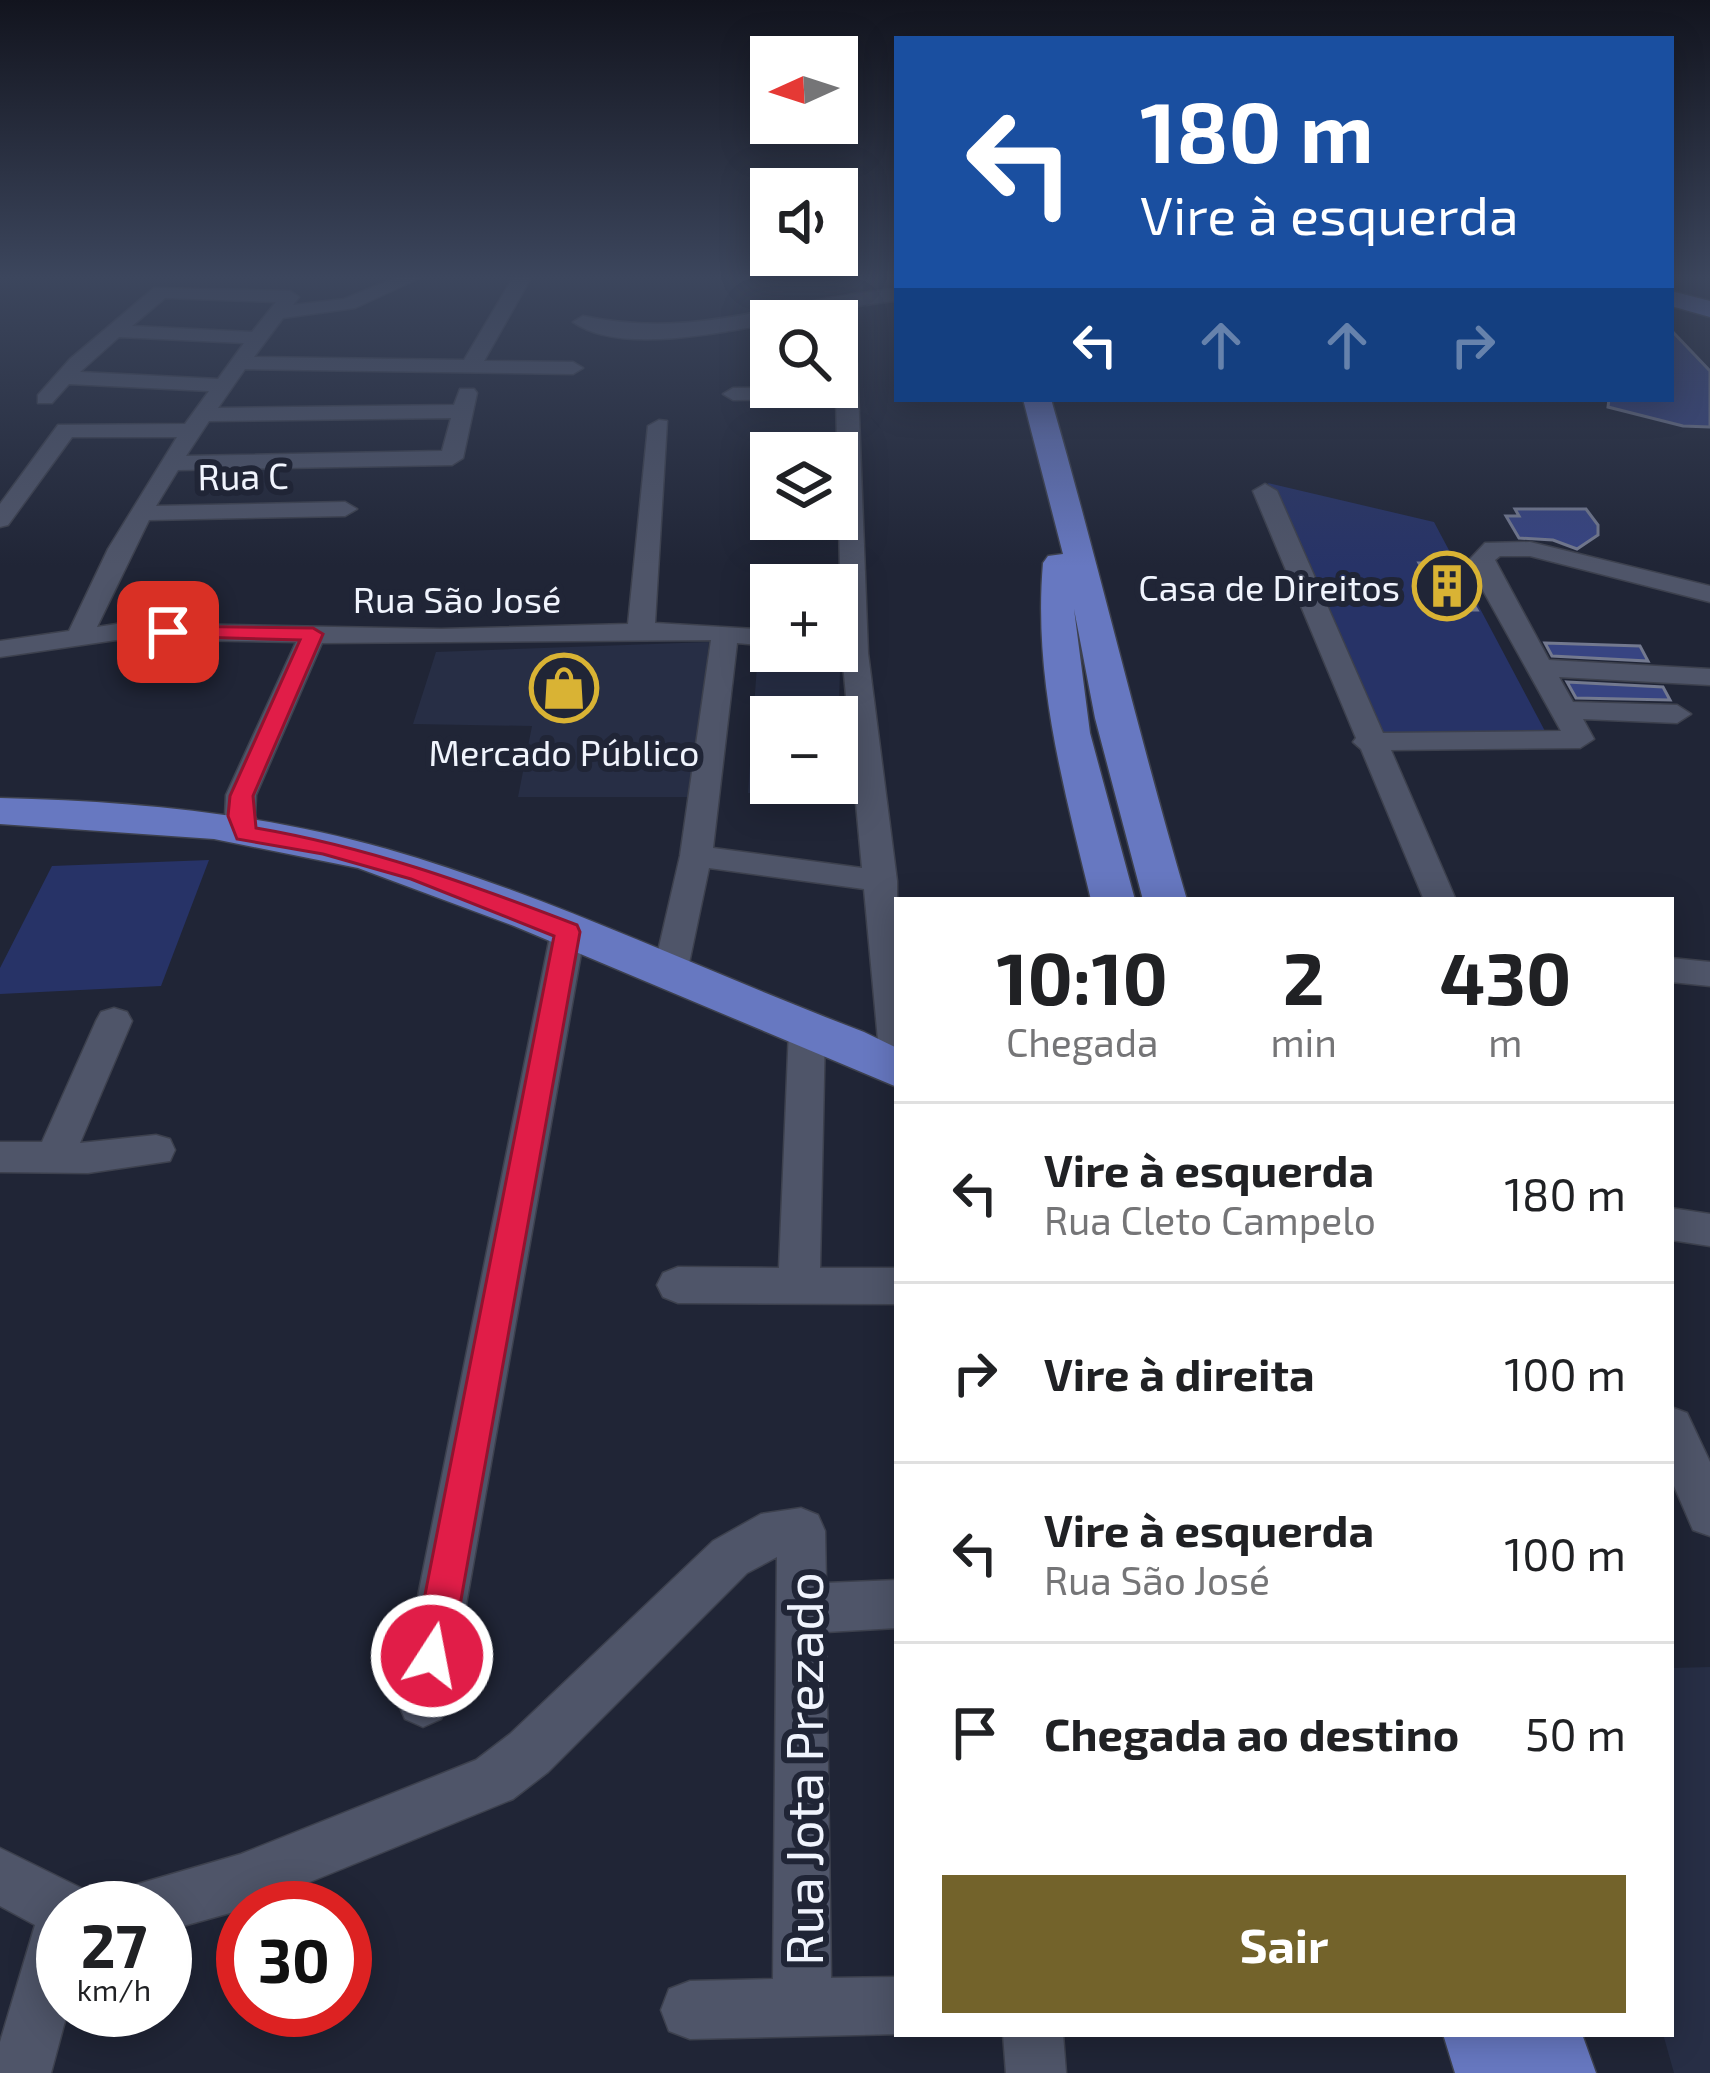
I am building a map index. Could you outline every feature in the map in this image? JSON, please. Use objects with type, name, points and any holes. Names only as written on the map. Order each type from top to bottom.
[{"type":"main road","points":[[1023,402],[1164,897]]},
{"type":"main road","points":[[1038,402],[1072,565],[1104,768],[1141,897]]},
{"type":"main road","points":[[1072,565],[1054,605],[1112,897]]},
{"type":"main road","points":[[1072,565],[1123,669],[1188,897]]},
{"type":"main road","points":[[0,811],[117,817],[246,834],[324,847],[420,874],[827,1036],[894,1068]]},
{"type":"main road","points":[[827,1036],[894,1050]]},
{"type":"street","points":[[45,399],[70,373]]},
{"type":"street","points":[[80,635],[95,596],[143,513],[233,373]]},
{"type":"street","points":[[65,378],[224,385]]},
{"type":"street","points":[[733,394],[848,379],[847,564]]},
{"type":"street","points":[[0,520],[66,430],[464,402],[452,458],[175,463]]},
{"type":"street","points":[[641,630],[659,425]]},
{"type":"street","points":[[1265,491],[1438,897]]},
{"type":"street","name":"Rua C","points":[[143,513],[345,509]]},
{"type":"street","points":[[1368,742],[1580,739],[1488,576],[1482,559],[1486,552],[1513,546],[1710,594]]},
{"type":"street","name":"Rua São José","points":[[0,649],[80,635],[441,638],[641,630],[750,636]]},
{"type":"street","points":[[670,973],[696,856],[725,633]]},
{"type":"street","points":[[246,834],[240,816],[241,796],[313,634]]},
{"type":"street","points":[[1540,668],[1710,676]]},
{"type":"street","points":[[849,672],[881,881],[894,1019]]},
{"type":"street","points":[[1564,710],[1677,714]]},
{"type":"street","points":[[696,856],[881,881]]},
{"type":"street","points":[[423,1701],[568,932]]},
{"type":"street","points":[[1674,970],[1710,974]]},
{"type":"street","points":[[54,1159],[114,1021]]},
{"type":"street","points":[[800,1286],[827,1036]]},
{"type":"street","points":[[0,1157],[54,1159],[156,1150]]},
{"type":"street","points":[[1674,1224],[1710,1230]]},
{"type":"street","points":[[677,1285],[894,1286]]},
{"type":"street","points":[[1674,1434],[1710,1514]]},
{"type":"street","name":"Rua Jota Prezado","points":[[192,1895],[242,1882],[494,1780],[530,1753],[730,1557],[761,1537],[801,1531],[805,1609],[802,2008]]},
{"type":"street","points":[[805,1609],[894,1604]]},
{"type":"street","points":[[0,1876],[36,1895]]},
{"type":"street","points":[[690,2010],[894,2006]]},
{"type":"street","points":[[21,2073],[36,2021]]},
{"type":"street","points":[[1033,2037],[1036,2073]]},
{"type":"shaded area","points":[[1268,483],[1434,522],[1546,733],[1375,733]]},
{"type":"shaded area","name":"Mercado Público","points":[[709,642],[692,797],[518,797],[532,726],[413,724],[436,652]]},
{"type":"shaded area","points":[[757,672],[840,672],[839,696],[755,696]]},
{"type":"shaded area","points":[[209,860],[161,986],[0,994],[0,968],[52,866]]},
{"type":"shaded area","points":[[1710,1667],[1710,2073],[1674,2073],[1664,2037],[1674,2037],[1674,1668]]},
{"type":"building","points":[[1674,373],[1710,373],[1710,427],[1683,426],[1608,407],[1609,402],[1674,402]]},
{"type":"building","points":[[1515,509],[1586,509],[1598,525],[1598,535],[1577,549],[1553,540],[1519,538],[1506,516],[1519,516]]},
{"type":"building","name":"Casa de Direitos","points":[[1419,563],[1448,563],[1477,610],[1446,610]]},
{"type":"building","points":[[1545,643],[1640,646],[1648,661],[1552,656]]},
{"type":"building","points":[[1567,682],[1663,687],[1670,700],[1576,698]]},
{"type":"place","name":"Casa de Direitos","points":[[1447,586]]},
{"type":"place","name":"Mercado Público","points":[[564,688]]},
{"type":"route","points":[[168,632],[313,634],[241,796],[240,816],[246,834],[324,847],[420,874],[568,932],[432,1656]]}]
